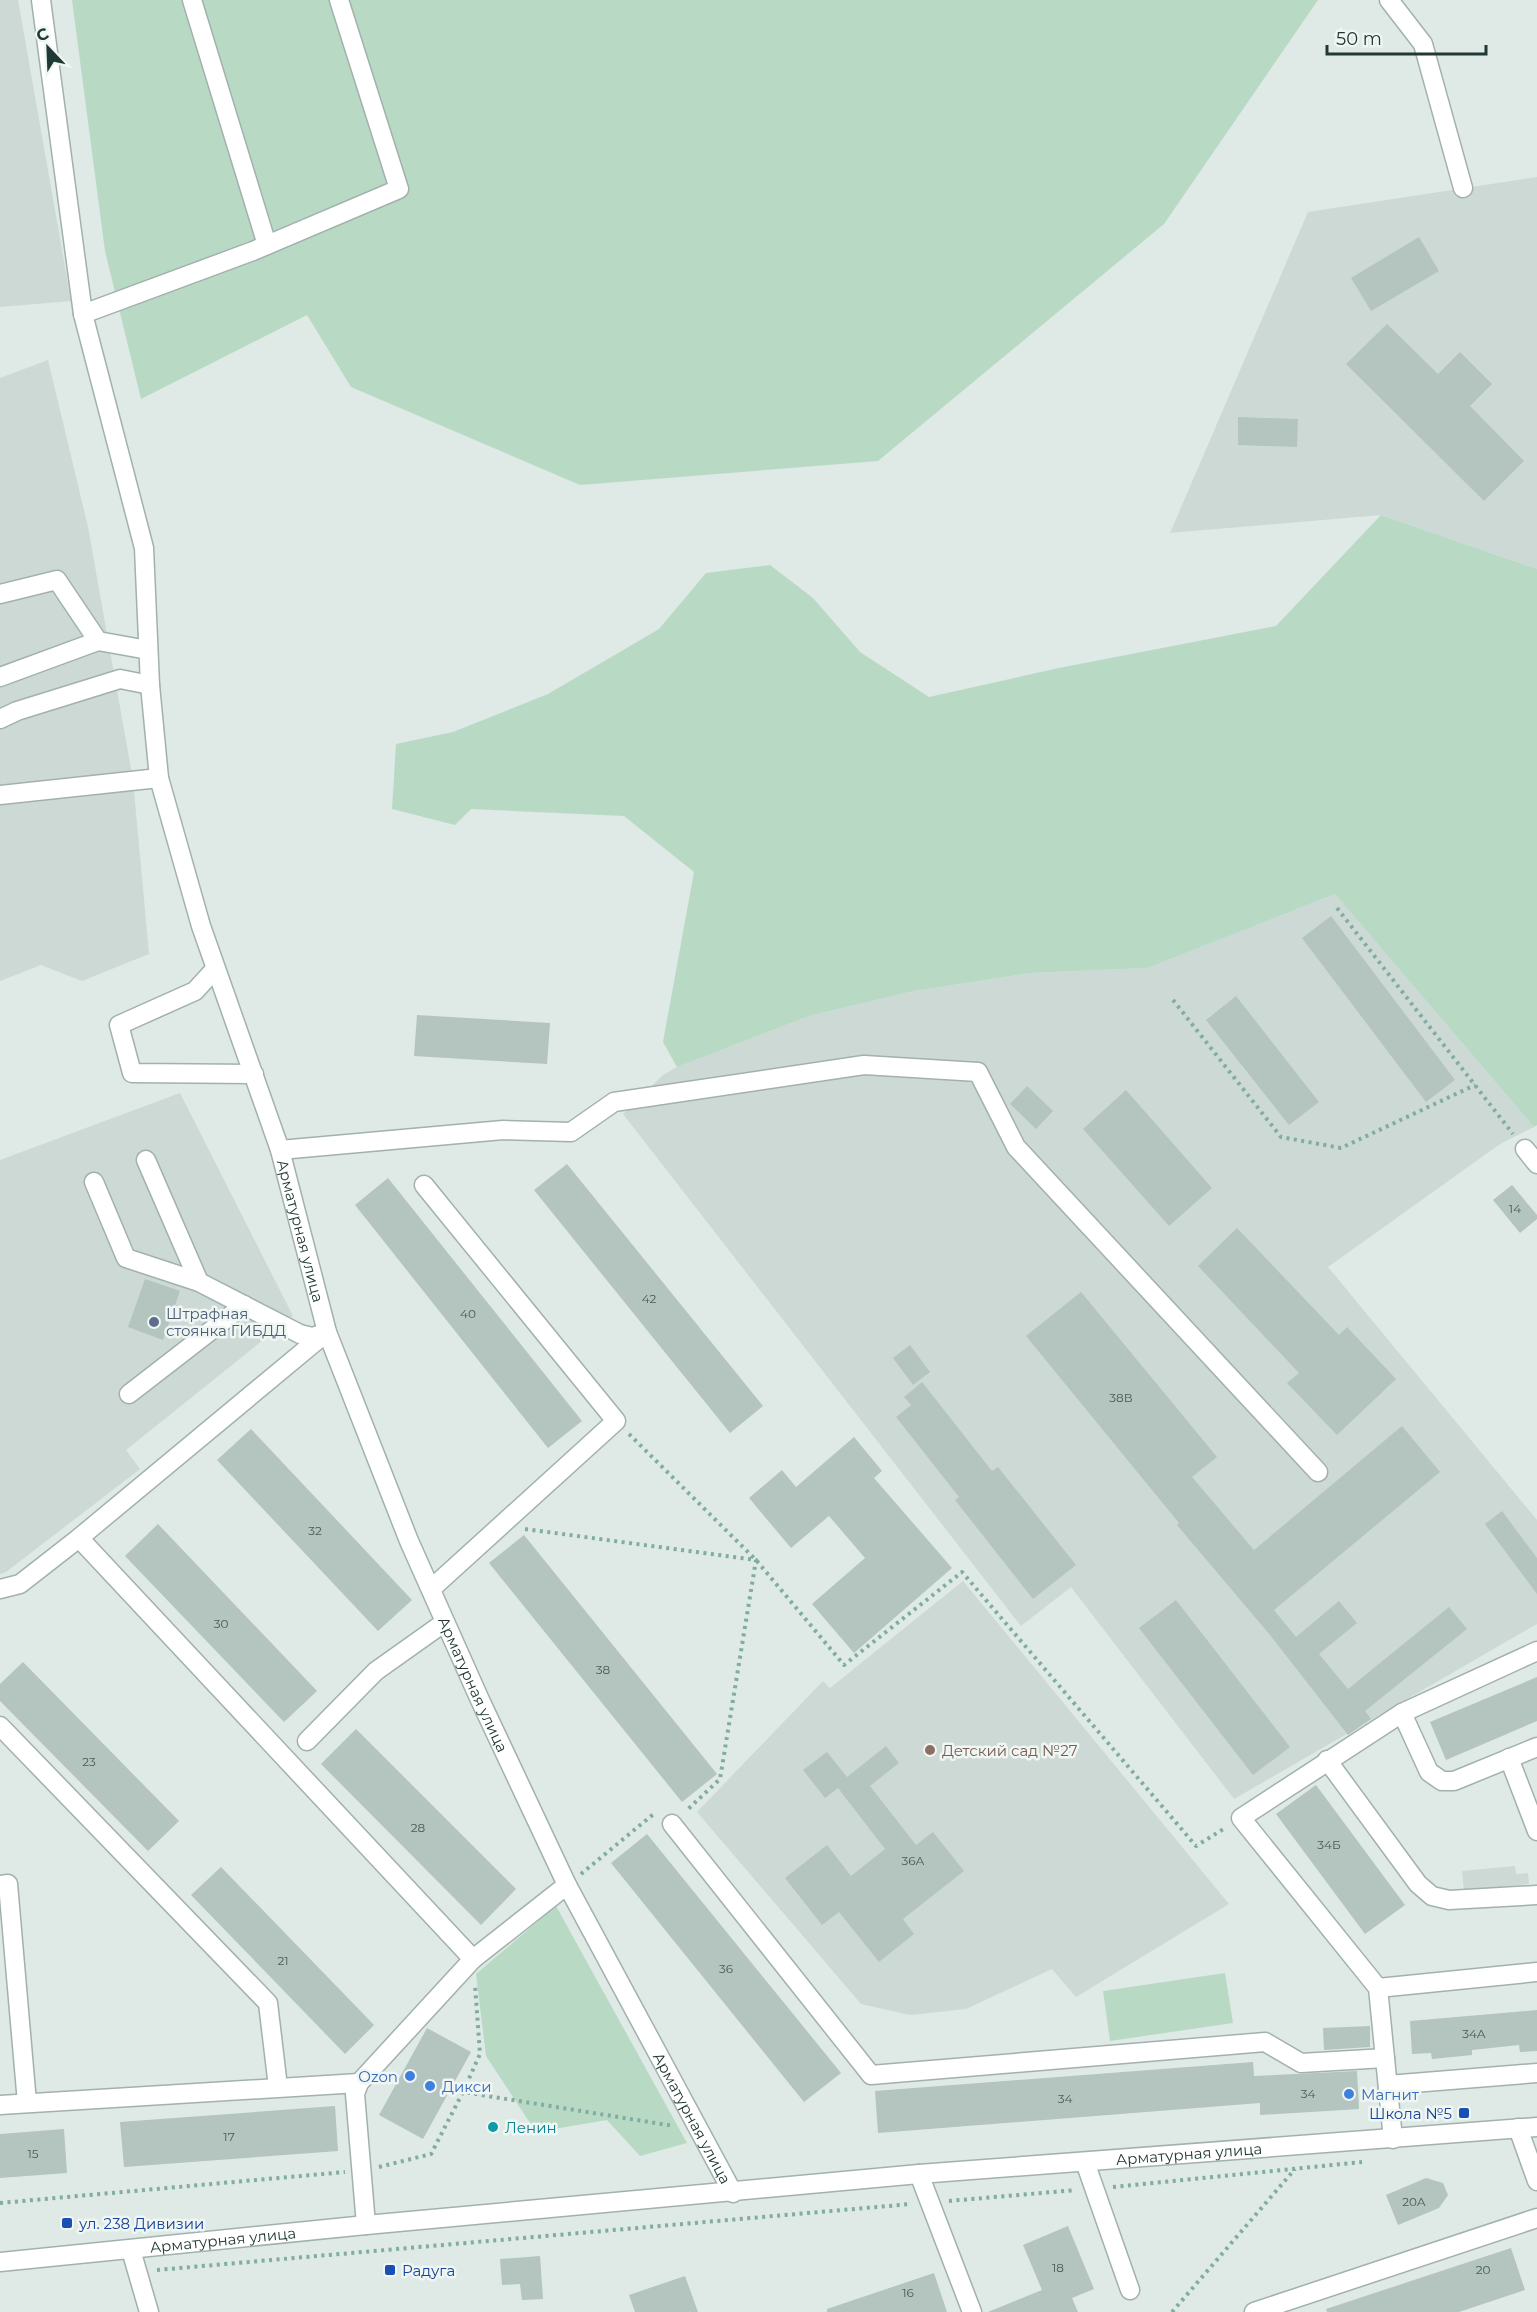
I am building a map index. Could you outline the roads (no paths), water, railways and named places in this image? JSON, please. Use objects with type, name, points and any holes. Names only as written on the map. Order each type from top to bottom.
[{"type":"street","name":"Арматурная улица","points":[[41,0],[83,314],[144,548],[150,685],[159,778],[215,969],[280,1150],[327,1332],[409,1541],[567,1885],[733,2193]]},
{"type":"street","points":[[192,0],[267,245]]},
{"type":"street","points":[[83,314],[267,245],[399,189],[339,0]]},
{"type":"street","points":[[1389,0],[1423,44],[1463,188]]},
{"type":"street","points":[[0,594],[57,580],[98,641]]},
{"type":"street","points":[[0,677],[98,641],[148,650]]},
{"type":"street","points":[[0,719],[17,711],[120,679],[150,685]]},
{"type":"street","points":[[0,795],[159,778]]},
{"type":"street","points":[[215,969],[195,991],[119,1024],[132,1074],[254,1074]]},
{"type":"street","points":[[280,1150],[503,1130],[571,1132],[614,1102],[864,1065],[978,1072],[1017,1147],[1318,1472]]},
{"type":"street","points":[[1524,1149],[1537,1164]]},
{"type":"street","points":[[146,1160],[199,1282]]},
{"type":"street","points":[[94,1182],[126,1258],[199,1282],[306,1336],[327,1332]]},
{"type":"street","points":[[424,1185],[616,1420],[430,1589]]},
{"type":"street","points":[[129,1395],[244,1305]]},
{"type":"street","points":[[0,1589],[20,1584],[80,1538],[327,1332]]},
{"type":"street","points":[[80,1538],[473,1959]]},
{"type":"street","points":[[307,1741],[376,1671],[445,1622]]},
{"type":"street","points":[[1393,2139],[1378,1988],[1241,1818],[1402,1713],[1537,1652]]},
{"type":"street","points":[[1402,1713],[1429,1772],[1442,1781],[1454,1781],[1537,1747]]},
{"type":"street","points":[[0,1726],[268,2003],[278,2087]]},
{"type":"street","points":[[1509,1758],[1537,1830]]},
{"type":"street","points":[[1327,1760],[1418,1884],[1432,1896],[1449,1900],[1537,1895]]},
{"type":"street","points":[[672,1824],[871,2075],[1265,2042],[1301,2063],[1385,2058]]},
{"type":"street","points":[[0,1885],[8,1884],[27,2103]]},
{"type":"street","points":[[366,2225],[355,2094],[359,2083],[473,1959],[567,1885]]},
{"type":"street","points":[[1378,1988],[1537,1972]]},
{"type":"street","points":[[1388,2085],[1537,2073]]},
{"type":"street","points":[[0,2105],[359,2083]]},
{"type":"street","name":"Арматурная улица","points":[[0,2262],[366,2225],[733,2193],[919,2174],[1537,2127]]},
{"type":"street","points":[[1518,2128],[1537,2181]]},
{"type":"street","points":[[1084,2162],[1130,2290]]},
{"type":"street","points":[[919,2174],[972,2312]]},
{"type":"street","points":[[1254,2312],[1537,2218]]},
{"type":"street","points":[[131,2250],[149,2312]]},
{"type":"place","name":"Штрафная стоянка ГИБДД","points":[[154,1322]]},
{"type":"place","name":"Детский сад №27","points":[[930,1750]]},
{"type":"place","name":"Ozon","points":[[410,2076]]},
{"type":"place","name":"Дикси","points":[[430,2086]]},
{"type":"place","name":"Магнит","points":[[1349,2094]]},
{"type":"place","name":"Школа №5","points":[[1464,2113]]},
{"type":"place","name":"Ленин","points":[[493,2127]]},
{"type":"place","name":"ул. 238 Дивизии","points":[[67,2223]]},
{"type":"place","name":"Радуга","points":[[390,2270]]}]
